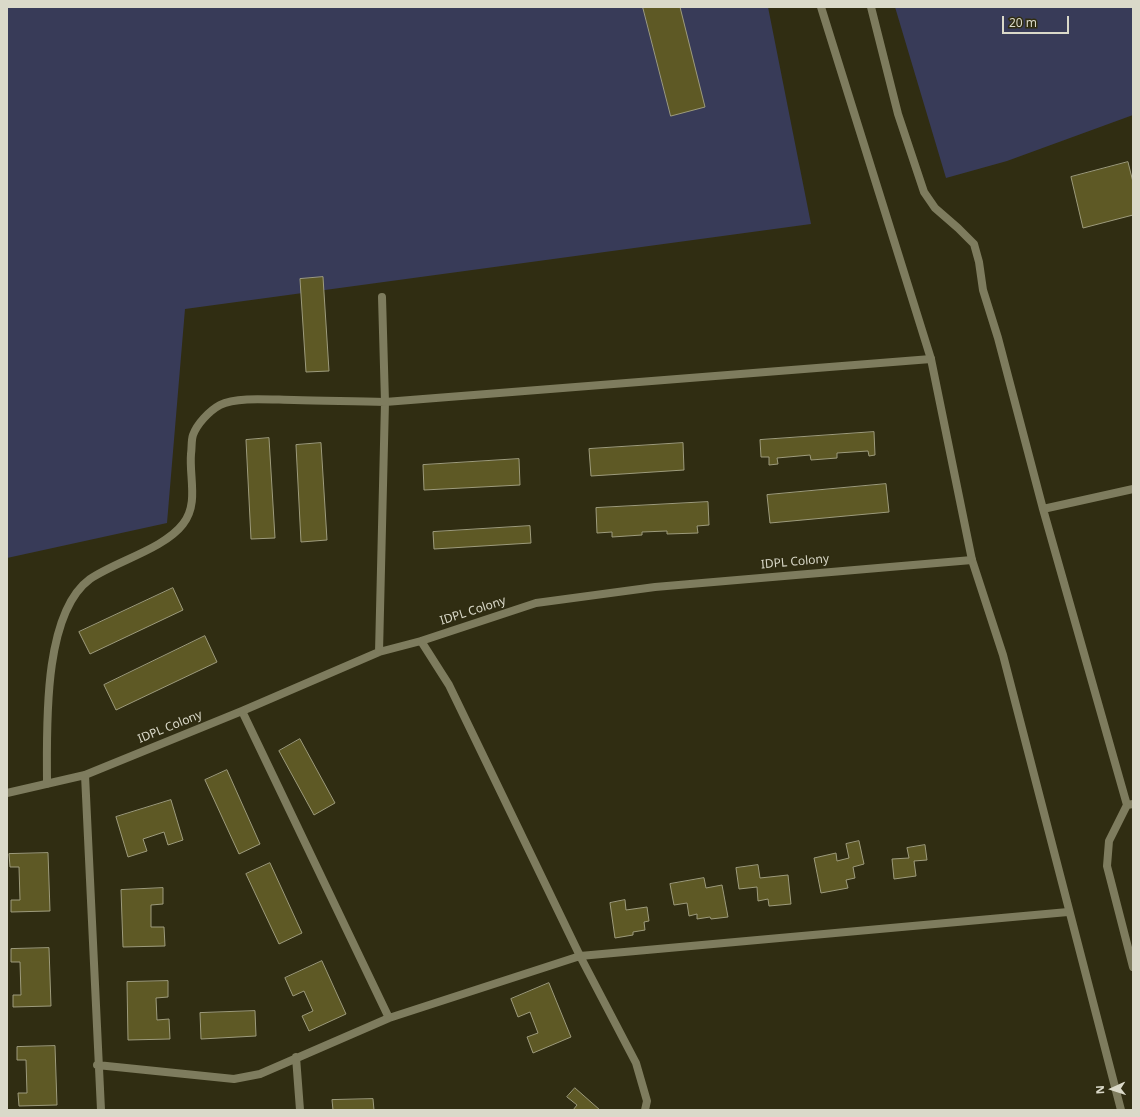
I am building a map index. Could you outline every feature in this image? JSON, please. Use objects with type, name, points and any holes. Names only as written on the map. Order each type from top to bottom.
[{"type":"street","points":[[821,7],[931,359],[972,560],[1003,655],[1068,912],[1121,1110]]},
{"type":"street","points":[[870,7],[898,114],[924,192],[935,208],[974,244],[979,262],[983,290],[998,338],[1043,509],[1130,804],[1110,841],[1107,866],[1133,967]]},
{"type":"street","points":[[378,652],[385,402],[382,297]]},
{"type":"street","points":[[47,784],[47,720],[53,659],[61,620],[74,596],[89,580],[168,538],[184,524],[191,507],[193,487],[190,465],[193,435],[205,417],[220,405],[246,399],[385,402],[931,359]]},
{"type":"street","points":[[1043,509],[1133,489]]},
{"type":"street","name":"IDPL Colony","points":[[7,793],[85,774],[242,711],[378,652],[421,641],[536,603],[663,586],[972,560]]},
{"type":"street","points":[[421,641],[453,692],[580,956],[636,1063],[647,1101],[645,1110]]},
{"type":"street","points":[[242,711],[389,1018]]},
{"type":"street","points":[[85,774],[97,1065],[101,1110]]},
{"type":"street","points":[[97,1065],[234,1079],[260,1074],[296,1057],[389,1018],[580,956],[1068,912]]},
{"type":"street","points":[[296,1057],[300,1110]]},
{"type":"shaded area","points":[[7,7],[768,7],[811,224],[185,309],[167,523],[7,558]]},
{"type":"shaded area","points":[[895,7],[1133,7],[1133,115],[1007,161],[946,178]]},
{"type":"building","points":[[643,7],[680,7],[705,107],[671,116]]},
{"type":"building","points":[[1128,162],[1133,182],[1133,215],[1083,228],[1071,177]]},
{"type":"building","points":[[323,277],[329,371],[306,372],[300,279]]},
{"type":"building","points":[[874,432],[875,455],[869,456],[868,451],[837,453],[837,458],[811,460],[810,455],[777,458],[778,464],[769,465],[769,457],[761,457],[760,440]]},
{"type":"building","points":[[269,438],[275,538],[251,539],[246,440]]},
{"type":"building","points":[[321,443],[327,540],[301,542],[296,445]]},
{"type":"building","points":[[683,443],[684,470],[591,476],[589,449]]},
{"type":"building","points":[[519,459],[520,485],[424,490],[423,465]]},
{"type":"building","points":[[886,484],[889,512],[770,523],[767,495]]},
{"type":"building","points":[[708,502],[709,525],[697,526],[698,533],[667,534],[667,531],[642,532],[642,535],[612,537],[612,532],[597,533],[596,508]]},
{"type":"building","points":[[530,526],[531,543],[434,549],[433,532]]},
{"type":"building","points":[[173,588],[183,610],[90,654],[79,632]]},
{"type":"building","points":[[205,636],[217,662],[116,710],[104,685]]},
{"type":"building","points":[[300,739],[335,803],[314,815],[279,751]]},
{"type":"building","points":[[227,770],[260,844],[239,854],[205,780]]},
{"type":"building","points":[[171,800],[183,840],[168,845],[164,832],[143,839],[147,851],[128,857],[116,817]]},
{"type":"building","points":[[859,841],[864,864],[853,867],[855,878],[846,880],[848,888],[821,893],[814,858],[836,853],[837,861],[849,858],[846,844]]},
{"type":"building","points":[[925,845],[927,860],[914,861],[916,876],[894,879],[892,859],[909,858],[907,848]]},
{"type":"building","points":[[48,853],[50,911],[11,912],[11,900],[20,900],[19,867],[10,867],[9,854]]},
{"type":"building","points":[[270,863],[302,933],[279,944],[246,874]]},
{"type":"building","points":[[758,865],[760,878],[788,875],[791,904],[769,906],[768,899],[758,901],[757,887],[739,889],[736,868]]},
{"type":"building","points":[[704,878],[706,888],[722,885],[728,917],[697,919],[697,914],[689,916],[687,903],[674,905],[670,884]]},
{"type":"building","points":[[163,888],[163,904],[151,905],[151,927],[164,927],[165,946],[123,947],[121,890]]},
{"type":"building","points":[[625,900],[626,910],[647,907],[649,921],[644,922],[645,930],[633,932],[633,935],[615,938],[610,903]]},
{"type":"building","points":[[49,948],[51,1006],[13,1007],[13,995],[21,995],[20,962],[11,962],[11,949]]},
{"type":"building","points":[[322,961],[346,1014],[309,1031],[302,1016],[313,1011],[304,991],[293,996],[285,978]]},
{"type":"building","points":[[168,981],[168,997],[156,998],[157,1020],[169,1019],[170,1039],[128,1040],[127,982]]},
{"type":"building","points":[[549,983],[571,1037],[533,1053],[527,1037],[538,1033],[530,1012],[518,1017],[511,999]]},
{"type":"building","points":[[255,1011],[256,1036],[201,1039],[200,1013]]},
{"type":"building","points":[[55,1046],[57,1105],[19,1106],[18,1093],[27,1093],[26,1060],[17,1060],[17,1047]]},
{"type":"building","points":[[575,1088],[600,1110],[573,1110],[577,1105],[567,1097]]},
{"type":"building","points":[[373,1099],[374,1110],[333,1110],[332,1100]]}]
